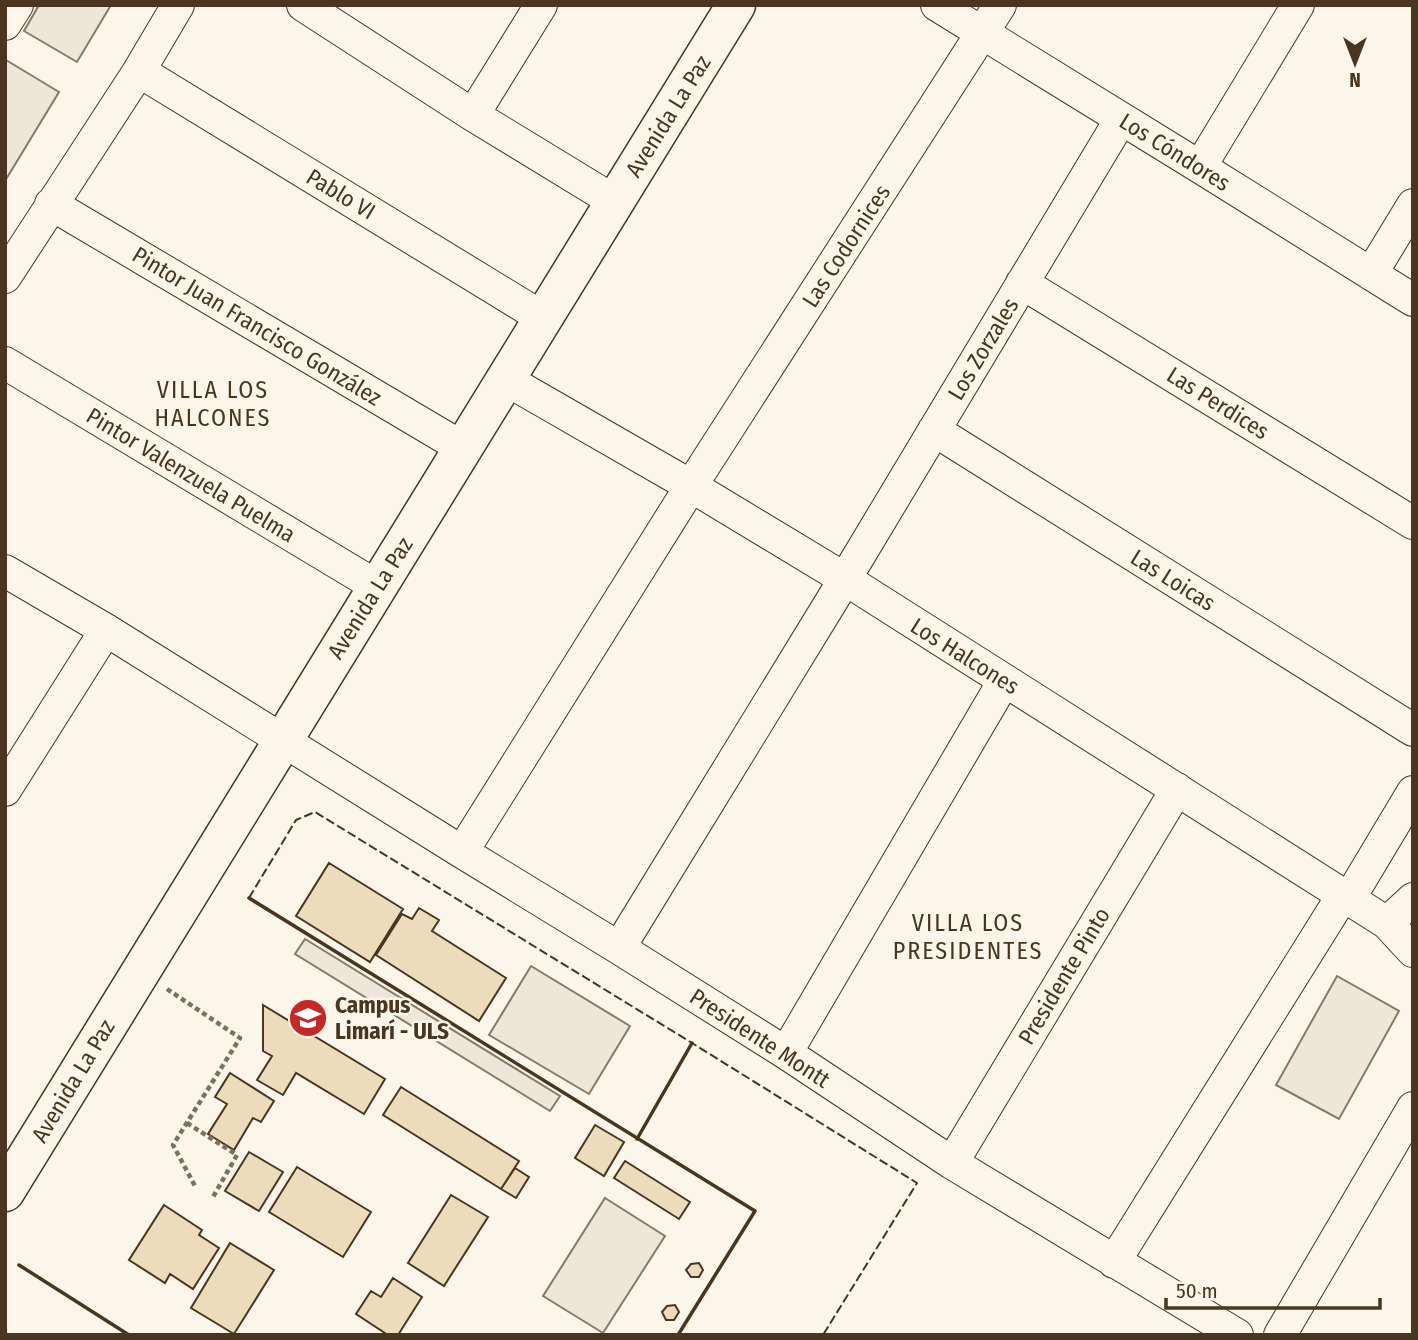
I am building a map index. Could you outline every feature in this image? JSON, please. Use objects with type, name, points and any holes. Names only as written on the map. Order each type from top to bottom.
[{"type":"main road","name":"Avenida La Paz","points":[[5,1192],[736,5]]},
{"type":"street","points":[[5,277],[139,71],[178,5]]},
{"type":"street","points":[[303,5],[473,115],[614,201]]},
{"type":"street","points":[[473,115],[541,5]]},
{"type":"street","name":"Los Cóndores","points":[[937,5],[1413,300]]},
{"type":"street","name":"Las Codornices","points":[[462,852],[691,486],[1000,5]]},
{"type":"street","points":[[1200,167],[1289,9]]},
{"type":"street","name":"Pablo VI","points":[[139,71],[543,318]]},
{"type":"street","name":"Los Zorzales","points":[[619,948],[845,579],[1121,119]]},
{"type":"street","name":"Pintor Juan Francisco González","points":[[51,204],[463,447]]},
{"type":"street","points":[[1371,274],[1413,205]]},
{"type":"street","name":"Las Perdices","points":[[1022,283],[1413,523]]},
{"type":"street","name":"Pintor Valenzuela Puelma","points":[[5,363],[378,587]]},
{"type":"street","name":"Los Halcones","points":[[505,379],[845,579],[1387,923],[1413,951]]},
{"type":"street","name":"Las Loicas","points":[[934,430],[1413,730]]},
{"type":"street","name":"Presidente Montt","points":[[5,571],[106,629],[619,948],[952,1163],[1237,1335]]},
{"type":"street","points":[[5,790],[106,629]]},
{"type":"street","points":[[786,1054],[1004,681]]},
{"type":"street","name":"Presidente Pinto","points":[[952,1163],[1177,789]]},
{"type":"street","points":[[1114,1262],[1413,792]]},
{"type":"street","points":[[1387,923],[1413,899]]},
{"type":"street","points":[[1280,1335],[1413,1108]]},
{"type":"path","points":[[140,971],[240,1038],[173,1145],[195,1186]]},
{"type":"path","points":[[187,1123],[237,1155],[213,1196]]},
{"type":"shaded area","points":[[39,5],[111,5],[77,62],[24,31]]},
{"type":"shaded area","points":[[5,61],[59,92],[5,181]]},
{"type":"shaded area","points":[[305,939],[560,1096],[550,1111],[295,954]]},
{"type":"shaded area","points":[[531,966],[630,1026],[589,1094],[489,1035]]},
{"type":"shaded area","points":[[1337,976],[1399,1011],[1339,1119],[1276,1085]]},
{"type":"shaded area","points":[[605,1198],[665,1236],[603,1333],[543,1296]]},
{"type":"building","points":[[329,863],[403,909],[370,962],[296,916]]},
{"type":"building","points":[[419,908],[439,920],[432,931],[506,978],[479,1021],[376,955],[402,914],[412,919]]},
{"type":"building","points":[[263,1005],[385,1079],[364,1114],[296,1073],[283,1095],[257,1080],[272,1056],[263,1051]]},
{"type":"building","points":[[230,1073],[274,1101],[261,1122],[253,1118],[234,1150],[208,1134],[227,1104],[215,1097]]},
{"type":"building","points":[[401,1087],[519,1161],[501,1189],[383,1115]]},
{"type":"building","points":[[595,1125],[624,1142],[604,1176],[575,1158]]},
{"type":"building","points":[[249,1152],[283,1172],[259,1211],[225,1191]]},
{"type":"building","points":[[625,1161],[690,1202],[679,1219],[614,1178]]},
{"type":"building","points":[[297,1167],[371,1212],[343,1257],[269,1212]]},
{"type":"building","points":[[515,1168],[529,1177],[516,1198],[501,1189]]},
{"type":"building","points":[[451,1195],[488,1217],[444,1286],[408,1263]]},
{"type":"building","points":[[164,1205],[202,1230],[199,1235],[219,1248],[193,1289],[170,1274],[165,1283],[129,1260]]},
{"type":"building","points":[[230,1243],[274,1270],[234,1334],[191,1308]]},
{"type":"building","points":[[699,1263],[703,1270],[699,1277],[691,1277],[686,1270],[691,1264]]},
{"type":"building","points":[[393,1278],[422,1297],[398,1335],[388,1335],[356,1314],[371,1291],[381,1297]]},
{"type":"building","points":[[675,1305],[679,1312],[674,1320],[666,1320],[662,1312],[667,1306]]},
{"type":"fence","points":[[249,898],[296,820],[315,812],[917,1183],[823,1335]]},
{"type":"wall","points":[[249,898],[755,1211],[678,1335]]},
{"type":"wall","points":[[637,1139],[692,1043]]},
{"type":"wall","points":[[19,1265],[129,1335]]},
{"type":"place","name":"Campus Limarí - ULS","points":[[308,1018]]},
{"type":"district","name":"VILLA LOS HALCONES","points":[[213,404]]},
{"type":"district","name":"VILLA LOS PRESIDENTES","points":[[968,937]]}]
